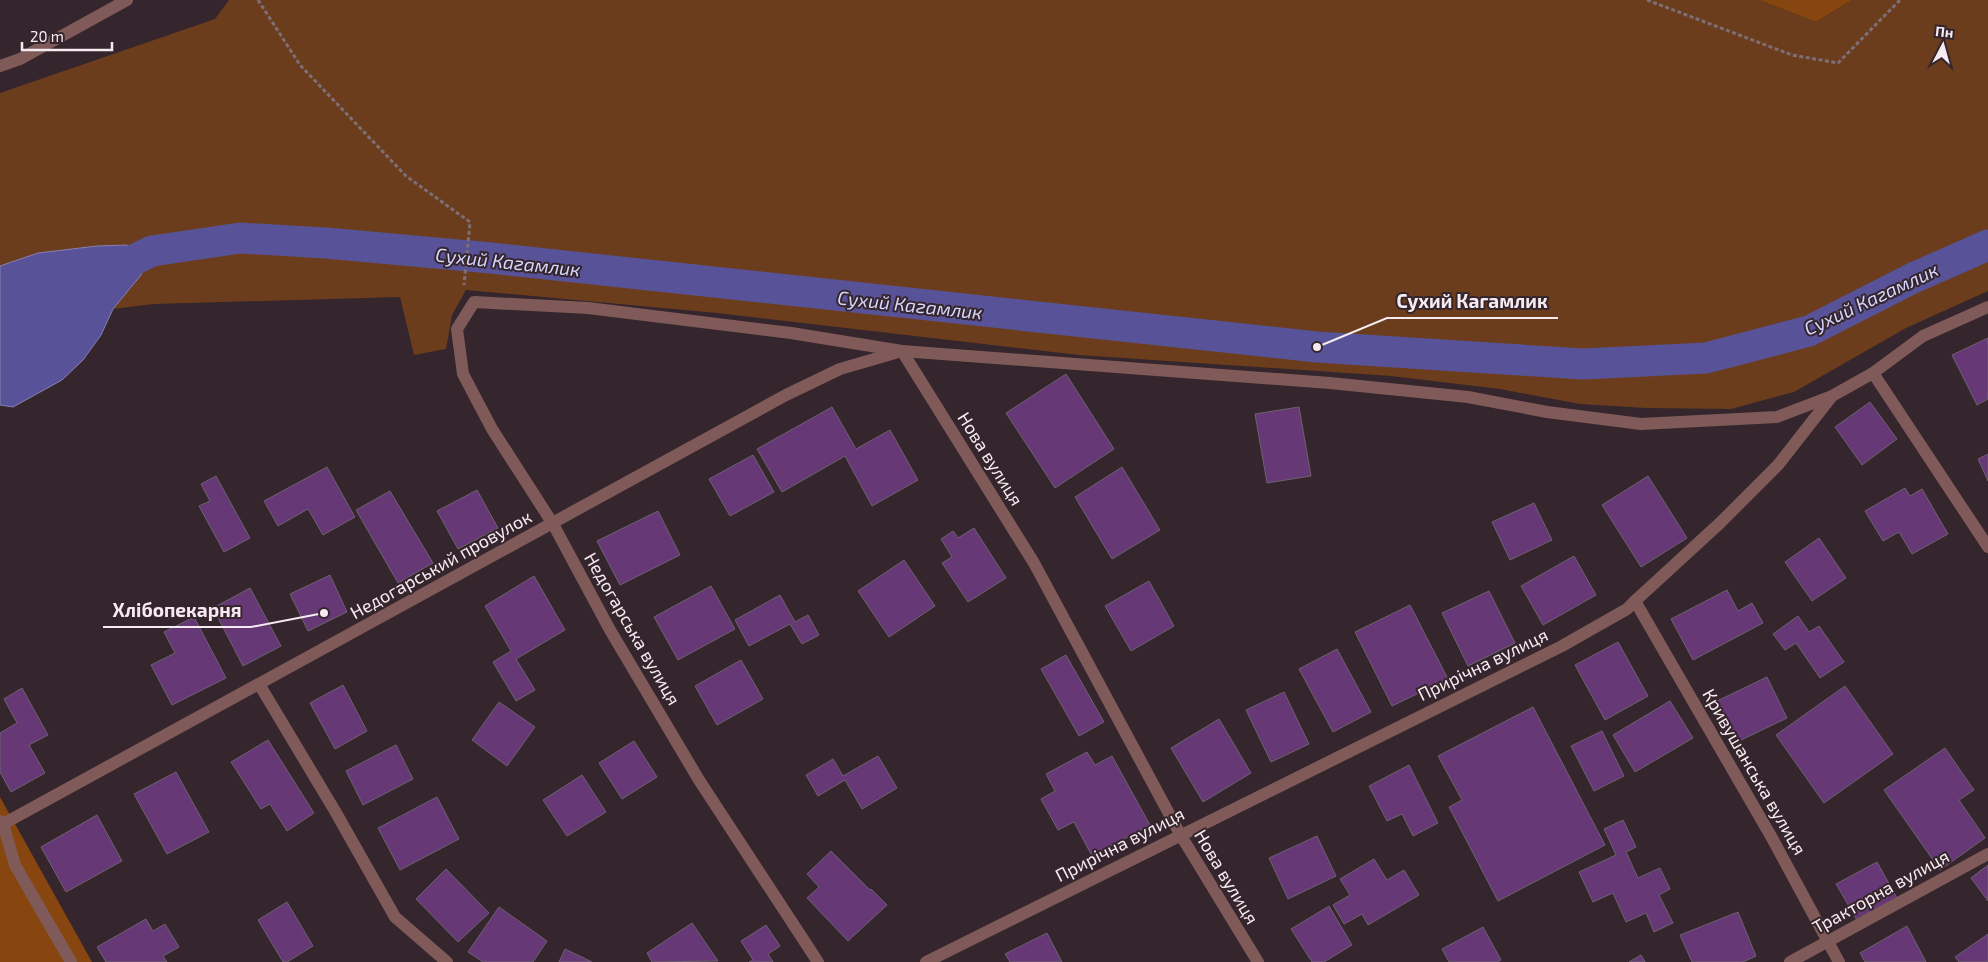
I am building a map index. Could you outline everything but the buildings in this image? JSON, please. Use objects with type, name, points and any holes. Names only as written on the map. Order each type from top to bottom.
[{"type":"street","points":[[0,66],[20,59],[127,0]]},
{"type":"street","name":"Недогарська вулиця","points":[[818,962],[694,772],[610,630],[553,524],[492,429],[463,374],[457,329],[474,302],[588,308],[791,333],[902,351]]},
{"type":"street","name":"Прирічна вулиця","points":[[926,962],[1180,834],[1562,646],[1627,609],[1720,523],[1778,465],[1832,396],[1873,374],[1923,336],[1988,307]]},
{"type":"street","points":[[902,351],[1330,383],[1468,397],[1547,412],[1641,424],[1777,417],[1832,396]]},
{"type":"street","name":"Недогарський провулок","points":[[1,822],[259,684],[786,395],[840,369],[902,351]]},
{"type":"street","name":"Нова вулиця","points":[[902,351],[1034,564],[1180,834],[1258,962]]},
{"type":"street","points":[[1873,374],[1988,547]]},
{"type":"street","name":"Кривушанська вулиця","points":[[1635,602],[1772,838],[1839,962]]},
{"type":"street","points":[[259,684],[335,811],[395,917],[447,962]]},
{"type":"street","points":[[1,822],[15,865],[70,962]]},
{"type":"street","name":"Тракторна вулиця","points":[[1790,962],[1988,854]]},
{"type":"path","points":[[258,0],[300,65],[406,176],[470,222],[465,279]]},
{"type":"path","points":[[1647,0],[1792,56],[1838,63],[1900,0]]},
{"type":"shaded area","points":[[229,0],[1759,0],[1816,22],[1852,0],[1988,0],[1988,291],[1906,328],[1794,392],[1731,409],[1646,408],[1580,404],[1500,389],[1391,376],[1079,355],[717,313],[466,290],[452,315],[446,349],[414,355],[400,297],[153,304],[113,309],[141,275],[148,254],[126,245],[97,246],[38,253],[0,266],[0,93],[215,19]]},
{"type":"shaded area","points":[[1759,0],[1852,0],[1816,22]]},
{"type":"shaded area","points":[[126,245],[147,252],[148,259],[141,275],[113,309],[101,335],[83,360],[62,380],[13,407],[0,405],[0,266],[38,253],[97,246]]},
{"type":"shaded area","points":[[0,797],[92,962],[0,962]]},
{"type":"waterway","name":"Сухий Кагамлик","points":[[115,269],[152,251],[240,238],[326,243],[491,258],[1317,347],[1583,364],[1706,358],[1809,331],[1913,278],[1988,245]]},
{"type":"place","name":"Сухий Кагамлик","points":[[1317,347]]},
{"type":"place","name":"Хлібопекарня","points":[[324,613]]}]
